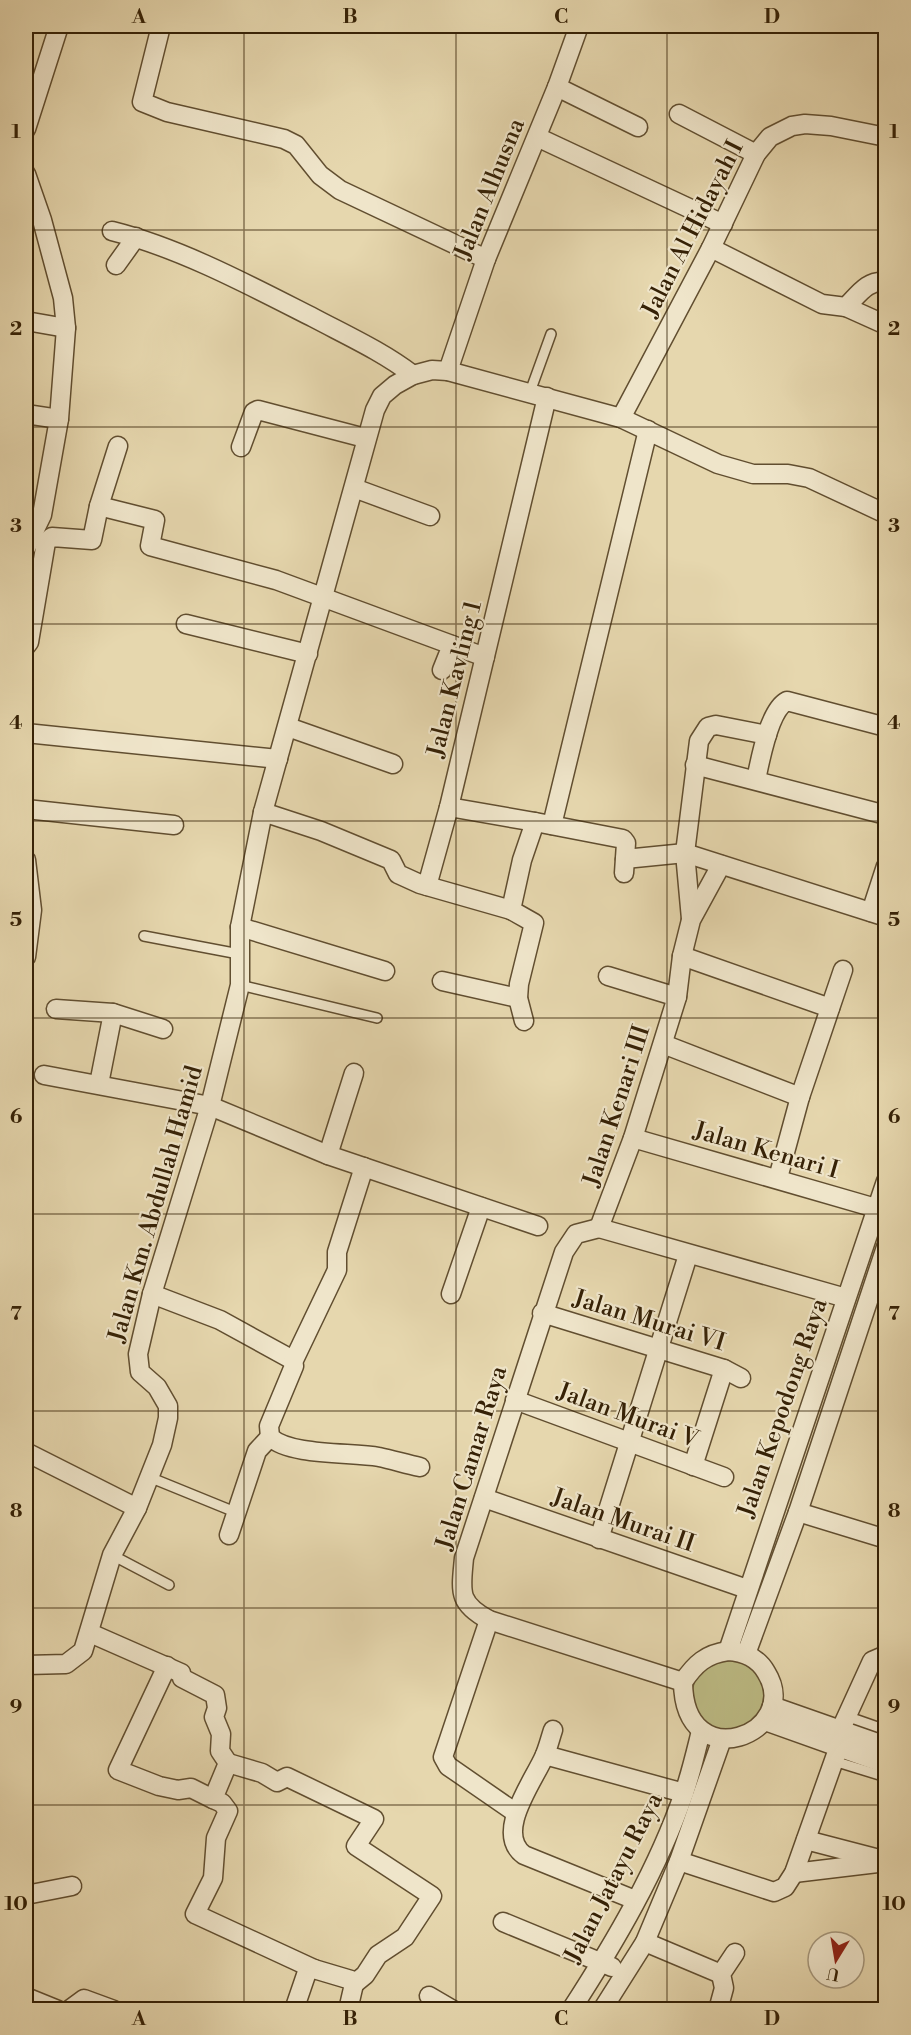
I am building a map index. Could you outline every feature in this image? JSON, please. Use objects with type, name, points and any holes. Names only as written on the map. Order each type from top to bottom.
[{"type":"street","points":[[26,125],[59,26]]},
{"type":"street","points":[[162,26],[142,102],[167,112],[284,139],[296,145],[320,175],[340,190],[486,259]]},
{"type":"street","name":"Jalan Alhusna","points":[[448,371],[486,259],[557,87],[575,27]]},
{"type":"street","points":[[557,87],[638,127]]},
{"type":"street","points":[[679,114],[756,154]]},
{"type":"street","name":"Jalan Al Hidayah I","points":[[621,418],[711,248],[756,154],[770,137],[792,126],[805,124],[831,126],[885,137]]},
{"type":"street","points":[[537,137],[723,224]]},
{"type":"street","points":[[26,174],[34,219],[63,298],[66,328],[60,419],[26,548]]},
{"type":"street","points":[[112,231],[136,237],[268,294],[377,351],[413,375],[432,370],[448,371],[621,418],[718,464],[753,474],[788,474],[809,478],[885,514]]},
{"type":"street","points":[[116,265],[136,237]]},
{"type":"street","points":[[711,248],[822,304],[846,307],[885,325]]},
{"type":"street","points":[[846,307],[868,285],[876,281],[885,282]]},
{"type":"street","points":[[26,321],[66,328]]},
{"type":"street","name":"Jalan Km. Abdullah Hamid","points":[[26,1665],[66,1664],[83,1651],[112,1555],[137,1508],[168,1418],[164,1396],[140,1372],[138,1363],[152,1294],[210,1106],[240,986],[238,954],[240,927],[263,812],[354,488],[365,438],[382,396],[395,385],[413,375]]},
{"type":"street","name":"Jalan Kavling 1","points":[[427,886],[449,807],[485,657],[538,395]]},
{"type":"street","points":[[241,447],[254,412],[258,410],[365,438]]},
{"type":"street","points":[[26,414],[60,419]]},
{"type":"street","points":[[511,910],[522,860],[544,824],[648,430]]},
{"type":"street","points":[[26,646],[29,642],[46,542],[52,537],[92,540],[99,506],[118,446]]},
{"type":"street","points":[[354,488],[430,516]]},
{"type":"street","points":[[99,506],[155,520],[150,546],[276,580],[485,657]]},
{"type":"street","points":[[186,624],[308,654]]},
{"type":"street","points":[[442,670],[452,645]]},
{"type":"street","points":[[756,780],[766,735],[780,707],[787,701],[885,727]]},
{"type":"street","name":"Jalan Kenari III","points":[[691,920],[685,853],[699,741],[708,727],[716,725],[766,735]]},
{"type":"street","points":[[288,727],[393,764]]},
{"type":"street","points":[[26,733],[278,759]]},
{"type":"street","points":[[695,765],[885,815]]},
{"type":"street","points":[[449,807],[617,837],[625,859],[685,853],[878,915],[885,866]]},
{"type":"street","points":[[26,809],[174,825]]},
{"type":"street","points":[[263,812],[321,831],[391,860],[395,863],[399,874],[427,886],[511,910],[534,922],[519,984],[518,998],[524,1021]]},
{"type":"street","points":[[26,860],[32,910],[26,957]]},
{"type":"street","name":"Jalan Kenari III","points":[[599,1228],[633,1138],[663,1044],[677,997],[682,956],[691,920],[721,865]]},
{"type":"street","points":[[240,927],[385,971]]},
{"type":"street","points":[[682,956],[830,1008]]},
{"type":"street","points":[[778,1178],[800,1097],[843,970]]},
{"type":"street","points":[[608,976],[677,997]]},
{"type":"street","points":[[442,981],[518,998]]},
{"type":"street","points":[[56,1009],[113,1013],[164,1029]]},
{"type":"street","points":[[99,1084],[113,1013]]},
{"type":"street","points":[[663,1044],[800,1097]]},
{"type":"street","points":[[328,1155],[354,1073]]},
{"type":"street","points":[[44,1075],[210,1106],[328,1155],[538,1226]]},
{"type":"street","name":"Jalan Kenari I","points":[[633,1138],[778,1178],[881,1210]]},
{"type":"street","points":[[229,1535],[257,1452],[270,1437],[269,1426],[293,1362],[337,1270],[338,1252],[364,1167]]},
{"type":"street","name":"Jalan Kepodong Raya","points":[[728,1651],[846,1298],[881,1210],[885,1181]]},
{"type":"street","points":[[450,1294],[481,1207]]},
{"type":"street","points":[[599,1228],[846,1298]]},
{"type":"street","name":"Jalan Camar Raya","points":[[599,1228],[576,1234],[564,1252],[542,1313],[464,1558],[462,1598],[472,1611],[489,1620],[683,1682]]},
{"type":"street","points":[[599,1539],[628,1440],[688,1255]]},
{"type":"street","name":"Jalan Kepodong Raya","points":[[746,1654],[798,1512],[884,1256]]},
{"type":"street","points":[[152,1294],[220,1320],[293,1362]]},
{"type":"street","name":"Jalan Murai VI","points":[[542,1313],[724,1369],[741,1378]]},
{"type":"street","points":[[693,1466],[724,1369]]},
{"type":"street","name":"Jalan Murai V","points":[[515,1400],[724,1477]]},
{"type":"street","points":[[270,1437],[280,1444],[293,1448],[379,1457],[420,1467]]},
{"type":"street","points":[[26,1452],[137,1508]]},
{"type":"street","name":"Jalan Murai II","points":[[484,1498],[747,1589]]},
{"type":"street","points":[[798,1512],[885,1539]]},
{"type":"street","points":[[489,1620],[443,1757],[448,1766],[516,1813]]},
{"type":"street","points":[[90,1633],[181,1672],[182,1678],[215,1695],[218,1708],[214,1717],[221,1734],[220,1751],[228,1763],[262,1773],[277,1782],[286,1777],[374,1819],[356,1846],[432,1896],[405,1937],[378,1955],[365,1975],[354,1984],[348,2010]]},
{"type":"street","points":[[728,1651],[746,1654],[763,1667],[768,1675],[773,1695],[769,1713],[753,1732],[738,1738],[722,1739],[701,1731],[692,1721],[686,1708],[683,1682],[702,1659],[714,1653],[728,1651]]},
{"type":"street","points":[[679,1861],[774,1892],[786,1887],[794,1873],[840,1739],[872,1661],[885,1655]]},
{"type":"street","points":[[167,1666],[118,1770],[159,1786],[178,1790],[191,1788],[222,1803],[228,1810],[216,1838],[213,1878],[195,1914],[314,1969],[351,1980],[354,1984]]},
{"type":"street","points":[[769,1713],[840,1739],[885,1764]]},
{"type":"street","points":[[553,1730],[545,1755],[516,1813],[512,1833],[513,1844],[524,1855],[634,1900]]},
{"type":"street","name":"Jalan Jatayu Raya","points":[[571,2010],[602,1962],[684,1793],[701,1731]]},
{"type":"street","name":"Jalan Jatayu Raya","points":[[602,2010],[645,1941],[679,1861],[722,1739]]},
{"type":"street","points":[[840,1739],[885,1746]]},
{"type":"street","points":[[545,1755],[684,1793]]},
{"type":"street","points":[[213,1799],[228,1763]]},
{"type":"street","points":[[806,1840],[885,1861]]},
{"type":"street","points":[[794,1873],[885,1861]]},
{"type":"street","points":[[26,1895],[72,1886]]},
{"type":"street","points":[[503,1922],[625,1973]]},
{"type":"street","points":[[645,1941],[721,1974]]},
{"type":"street","points":[[718,2010],[724,1988],[721,1974],[735,1953]]},
{"type":"street","points":[[294,2010],[307,1972],[314,1969]]},
{"type":"street","points":[[429,1996],[453,2010]]},
{"type":"street","points":[[26,1997],[58,2010]]},
{"type":"street","points":[[69,2010],[84,1999],[114,2010]]},
{"type":"lane","points":[[538,395],[551,334]]},
{"type":"lane","points":[[144,936],[238,954]]},
{"type":"lane","points":[[240,986],[378,1018]]},
{"type":"lane","points":[[149,1477],[235,1512]]},
{"type":"lane","points":[[112,1555],[169,1585]]},
{"type":"lane","points":[[840,1739],[885,1730]]},
{"type":"lane","points":[[840,1739],[885,1777]]},
{"type":"shaded area","points":[[728,1659],[748,1665],[758,1675],[764,1695],[758,1715],[748,1725],[728,1731],[708,1725],[698,1715],[692,1695],[698,1675],[708,1665]]}]
